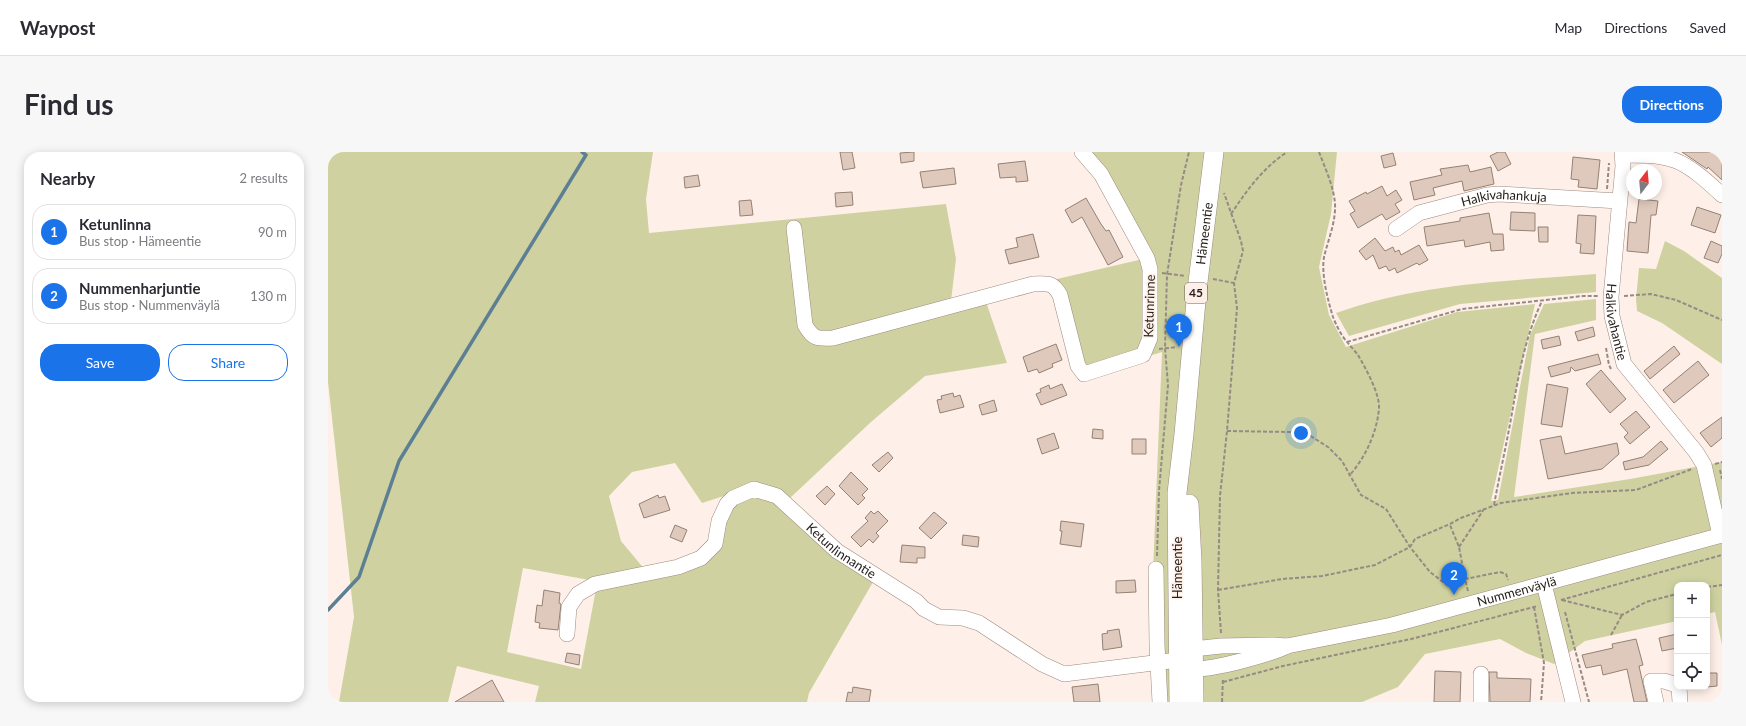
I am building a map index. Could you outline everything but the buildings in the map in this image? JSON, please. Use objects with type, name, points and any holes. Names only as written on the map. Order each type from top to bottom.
[{"type":"main road","name":"Hämeentie","points":[[1194,702],[1186,664],[1177,493],[1197,290],[1214,152]]},
{"type":"main road","name":"Hämeentie","points":[[1179,702],[1186,664],[1194,649],[1192,561],[1184,434]]},
{"type":"street","name":"Ketunrinne","points":[[794,228],[805,325],[810,334],[818,339],[833,338],[1032,284],[1048,283],[1056,286],[1060,295],[1078,366],[1084,374],[1143,355],[1150,338],[1150,269],[1147,258],[1104,180],[1082,152]]},
{"type":"street","points":[[1619,160],[1648,156],[1675,160],[1705,179],[1722,195]]},
{"type":"street","name":"Halkivahantie","points":[[1619,160],[1618,201],[1611,297],[1612,316],[1624,364],[1696,452],[1706,472],[1721,535]]},
{"type":"street","name":"Halkivahankuja","points":[[1396,229],[1419,213],[1487,195],[1499,194],[1618,201]]},
{"type":"street","name":"Ketunlinnantie","points":[[567,634],[569,607],[578,594],[595,584],[678,567],[701,558],[715,544],[719,521],[728,504],[733,498],[754,489],[777,496],[837,551],[916,600],[924,609],[939,617],[963,618],[979,623],[1054,670],[1064,674],[1158,662],[1186,664]]},
{"type":"street","name":"Nummenväylä","points":[[1194,649],[1221,646],[1287,646],[1392,625],[1721,535]]},
{"type":"street","points":[[1156,569],[1160,702]]},
{"type":"street","points":[[1544,584],[1574,702]]},
{"type":"street","name":"Nummenväylä","points":[[1186,664],[1222,665],[1276,652],[1287,646]]},
{"type":"street","points":[[1481,674],[1481,702]]},
{"type":"street","points":[[1656,702],[1651,681],[1664,681],[1674,684]]},
{"type":"street","points":[[1679,690],[1680,702]]},
{"type":"path","points":[[1156,569],[1159,491],[1168,385],[1165,348],[1167,275],[1181,186],[1189,152]]},
{"type":"path","points":[[1231,214],[1248,188],[1274,161],[1288,152]]},
{"type":"path","points":[[1319,152],[1332,187],[1335,204],[1333,225],[1324,258],[1323,271],[1333,317],[1347,342],[1357,354],[1368,375],[1379,407],[1375,428],[1369,445],[1359,464],[1349,476]]},
{"type":"path","points":[[1221,646],[1218,590],[1220,496],[1237,308],[1234,283],[1243,251],[1241,241],[1223,190]]},
{"type":"path","points":[[1150,269],[1167,275],[1188,277]]},
{"type":"path","points":[[1210,278],[1234,283]]},
{"type":"path","points":[[1347,342],[1462,309],[1583,296],[1611,297],[1652,294],[1676,300],[1722,320]]},
{"type":"path","points":[[1494,505],[1506,447],[1518,373],[1528,336],[1543,300]]},
{"type":"path","points":[[1144,351],[1179,347]]},
{"type":"path","points":[[1227,431],[1290,432],[1309,435],[1328,448],[1342,461],[1349,476],[1361,495],[1386,509],[1410,547],[1430,572],[1443,582],[1454,584],[1465,579],[1500,572],[1506,574]]},
{"type":"path","points":[[1718,463],[1722,462]]},
{"type":"path","points":[[1218,590],[1282,579],[1322,576],[1375,565],[1410,547],[1415,539],[1494,505],[1572,493],[1636,490],[1692,469]]},
{"type":"path","points":[[1459,547],[1485,508]]},
{"type":"path","points":[[1450,524],[1459,547],[1468,592]]},
{"type":"path","points":[[1223,682],[1283,666],[1411,639],[1548,604],[1722,555]]},
{"type":"path","points":[[1710,587],[1722,586]]},
{"type":"path","points":[[1611,635],[1622,615],[1646,602],[1674,595]]},
{"type":"path","points":[[1548,604],[1622,615]]},
{"type":"path","points":[[1541,702],[1548,604]]},
{"type":"path","points":[[1548,604],[1589,702]]},
{"type":"path","points":[[1222,665],[1222,702]]},
{"type":"green space","points":[[328,152],[653,152],[646,199],[649,233],[946,204],[956,259],[951,301],[986,302],[1007,363],[925,376],[871,422],[789,499],[755,486],[702,503],[675,463],[632,472],[609,496],[621,541],[646,571],[595,581],[523,568],[507,652],[581,669],[596,589],[682,570],[723,523],[735,502],[756,493],[776,499],[873,582],[809,693],[807,702],[535,702],[539,686],[457,666],[448,702],[339,702],[354,617],[328,382]]},
{"type":"green space","points":[[1079,152],[1337,152],[1331,214],[1319,267],[1329,315],[1346,347],[1457,312],[1535,304],[1491,501],[1498,500],[1530,335],[1544,304],[1596,299],[1596,320],[1535,334],[1514,497],[1630,479],[1722,462],[1722,645],[1715,612],[1710,613],[1710,582],[1674,582],[1674,622],[1585,641],[1554,664],[1526,653],[1500,639],[1425,654],[1398,687],[1362,702],[1154,702],[1153,571],[1162,352],[1080,378],[1057,279],[1143,259],[1105,185]]},
{"type":"green space","points":[[1665,241],[1684,251],[1722,278],[1722,364],[1662,323],[1637,311],[1636,299],[1639,268],[1656,269]]},
{"type":"green space","points":[[1596,274],[1596,292],[1460,304],[1349,336],[1336,313],[1399,295],[1432,289]]},
{"type":"waterway","points":[[328,610],[359,577],[399,461],[586,155],[582,152]]},
{"type":"place","name":"Ketunlinna","points":[[1179,347]]},
{"type":"place","name":"Nummenharjuntie","points":[[1454,595]]}]
